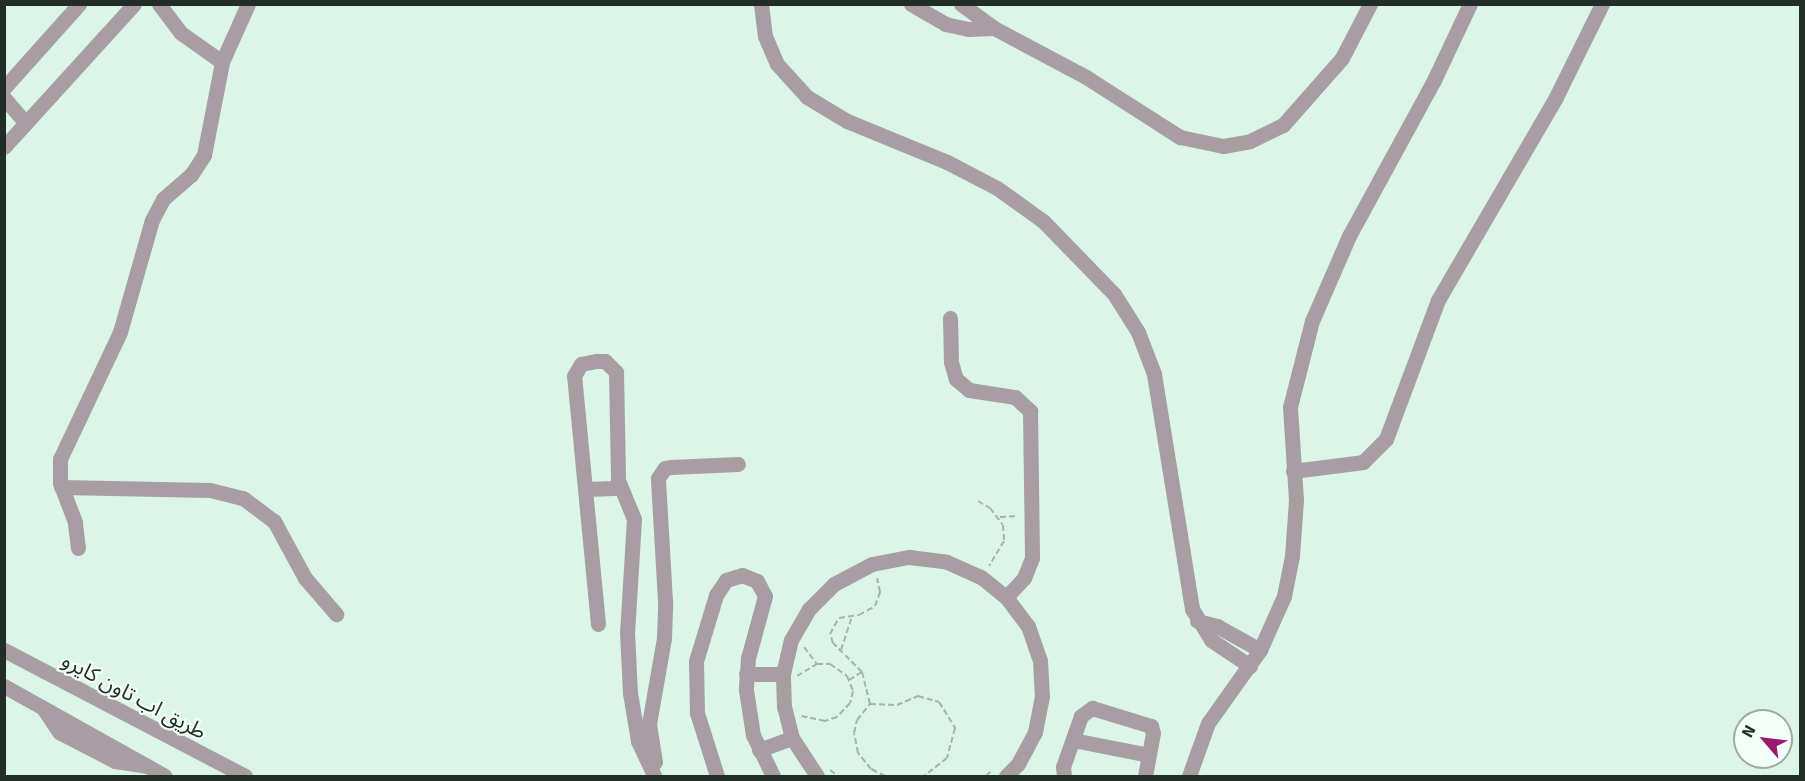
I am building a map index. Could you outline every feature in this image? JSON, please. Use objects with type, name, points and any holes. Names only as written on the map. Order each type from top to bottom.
[{"type":"street","points":[[4,88],[79,4]]},
{"type":"street","points":[[4,147],[134,4]]},
{"type":"street","points":[[159,4],[181,33],[222,62]]},
{"type":"street","points":[[78,548],[75,522],[58,474],[62,451],[96,389],[120,332],[152,220],[172,189],[198,166],[209,143],[222,62],[248,4]]},
{"type":"street","points":[[761,4],[765,36],[777,64],[807,97],[847,121],[947,162],[997,188],[1057,234],[1114,294],[1138,332],[1154,374],[1188,597],[1197,621],[1219,648],[1250,666]]},
{"type":"street","points":[[911,4],[950,26],[994,28]]},
{"type":"street","points":[[961,4],[994,28],[1086,77],[1180,137],[1223,146],[1255,140],[1283,125],[1337,65],[1370,4]]},
{"type":"street","points":[[1189,777],[1208,723],[1260,650],[1277,615],[1288,576],[1296,500],[1290,406],[1312,321],[1349,236],[1434,80],[1470,4]]},
{"type":"street","points":[[1293,471],[1363,462],[1386,439],[1438,300],[1550,107],[1602,4]]},
{"type":"street","points":[[4,98],[26,123]]},
{"type":"street","points":[[951,318],[951,362],[956,379],[969,390],[1016,397],[1030,411],[1032,558],[1024,578],[1006,597]]},
{"type":"street","points":[[598,624],[587,489],[574,376],[588,361],[605,361],[616,372],[620,488],[634,519],[627,632],[630,693],[638,741],[657,777]]},
{"type":"street","points":[[657,777],[649,724],[665,619],[658,478],[665,468],[738,464]]},
{"type":"street","points":[[61,487],[210,490],[243,498],[274,521],[305,578],[336,614]]},
{"type":"street","points":[[587,489],[620,488]]},
{"type":"street","points":[[823,772],[792,738],[783,707],[790,671],[792,640],[809,609],[834,584],[875,572],[909,557],[947,562],[981,577],[1006,597],[1028,626],[1040,660],[1042,696],[1035,732],[1018,764],[1000,772]]},
{"type":"street","points":[[717,777],[697,713],[696,661],[703,627],[716,595],[726,580],[742,575],[757,581],[765,596],[746,674],[748,713],[759,750],[774,777]]},
{"type":"street","points":[[1197,621],[1217,626],[1260,650]]},
{"type":"street","name":"طريق اب تاون كايرو","points":[[4,650],[245,777]]},
{"type":"street","points":[[746,674],[790,671]]},
{"type":"street","points":[[4,686],[165,777]]},
{"type":"street","points":[[1066,776],[1073,740],[1083,712],[1092,708],[1149,723],[1153,733],[1145,777]]},
{"type":"street","points":[[759,750],[792,738]]},
{"type":"street","points":[[1073,740],[1149,755]]},
{"type":"path","points":[[978,501],[1000,517],[1004,541],[981,577]]},
{"type":"path","points":[[870,704],[862,672],[831,639],[831,629],[839,618],[852,616],[874,606],[880,592],[875,572]]},
{"type":"path","points":[[841,650],[852,616]]},
{"type":"path","points":[[801,651],[803,643],[817,664]]},
{"type":"path","points":[[790,671],[795,678],[817,664],[836,667],[849,680],[852,697],[842,714],[825,721],[799,716],[800,721]]},
{"type":"path","points":[[849,680],[862,672]]},
{"type":"path","points":[[870,704],[888,707],[924,696],[939,702],[950,714],[955,728],[951,751],[937,769],[924,777]]},
{"type":"path","points":[[870,704],[857,720],[855,740],[866,764],[885,777]]},
{"type":"path","points":[[823,772],[838,777]]},
{"type":"path","points":[[986,777],[1000,772]]}]
